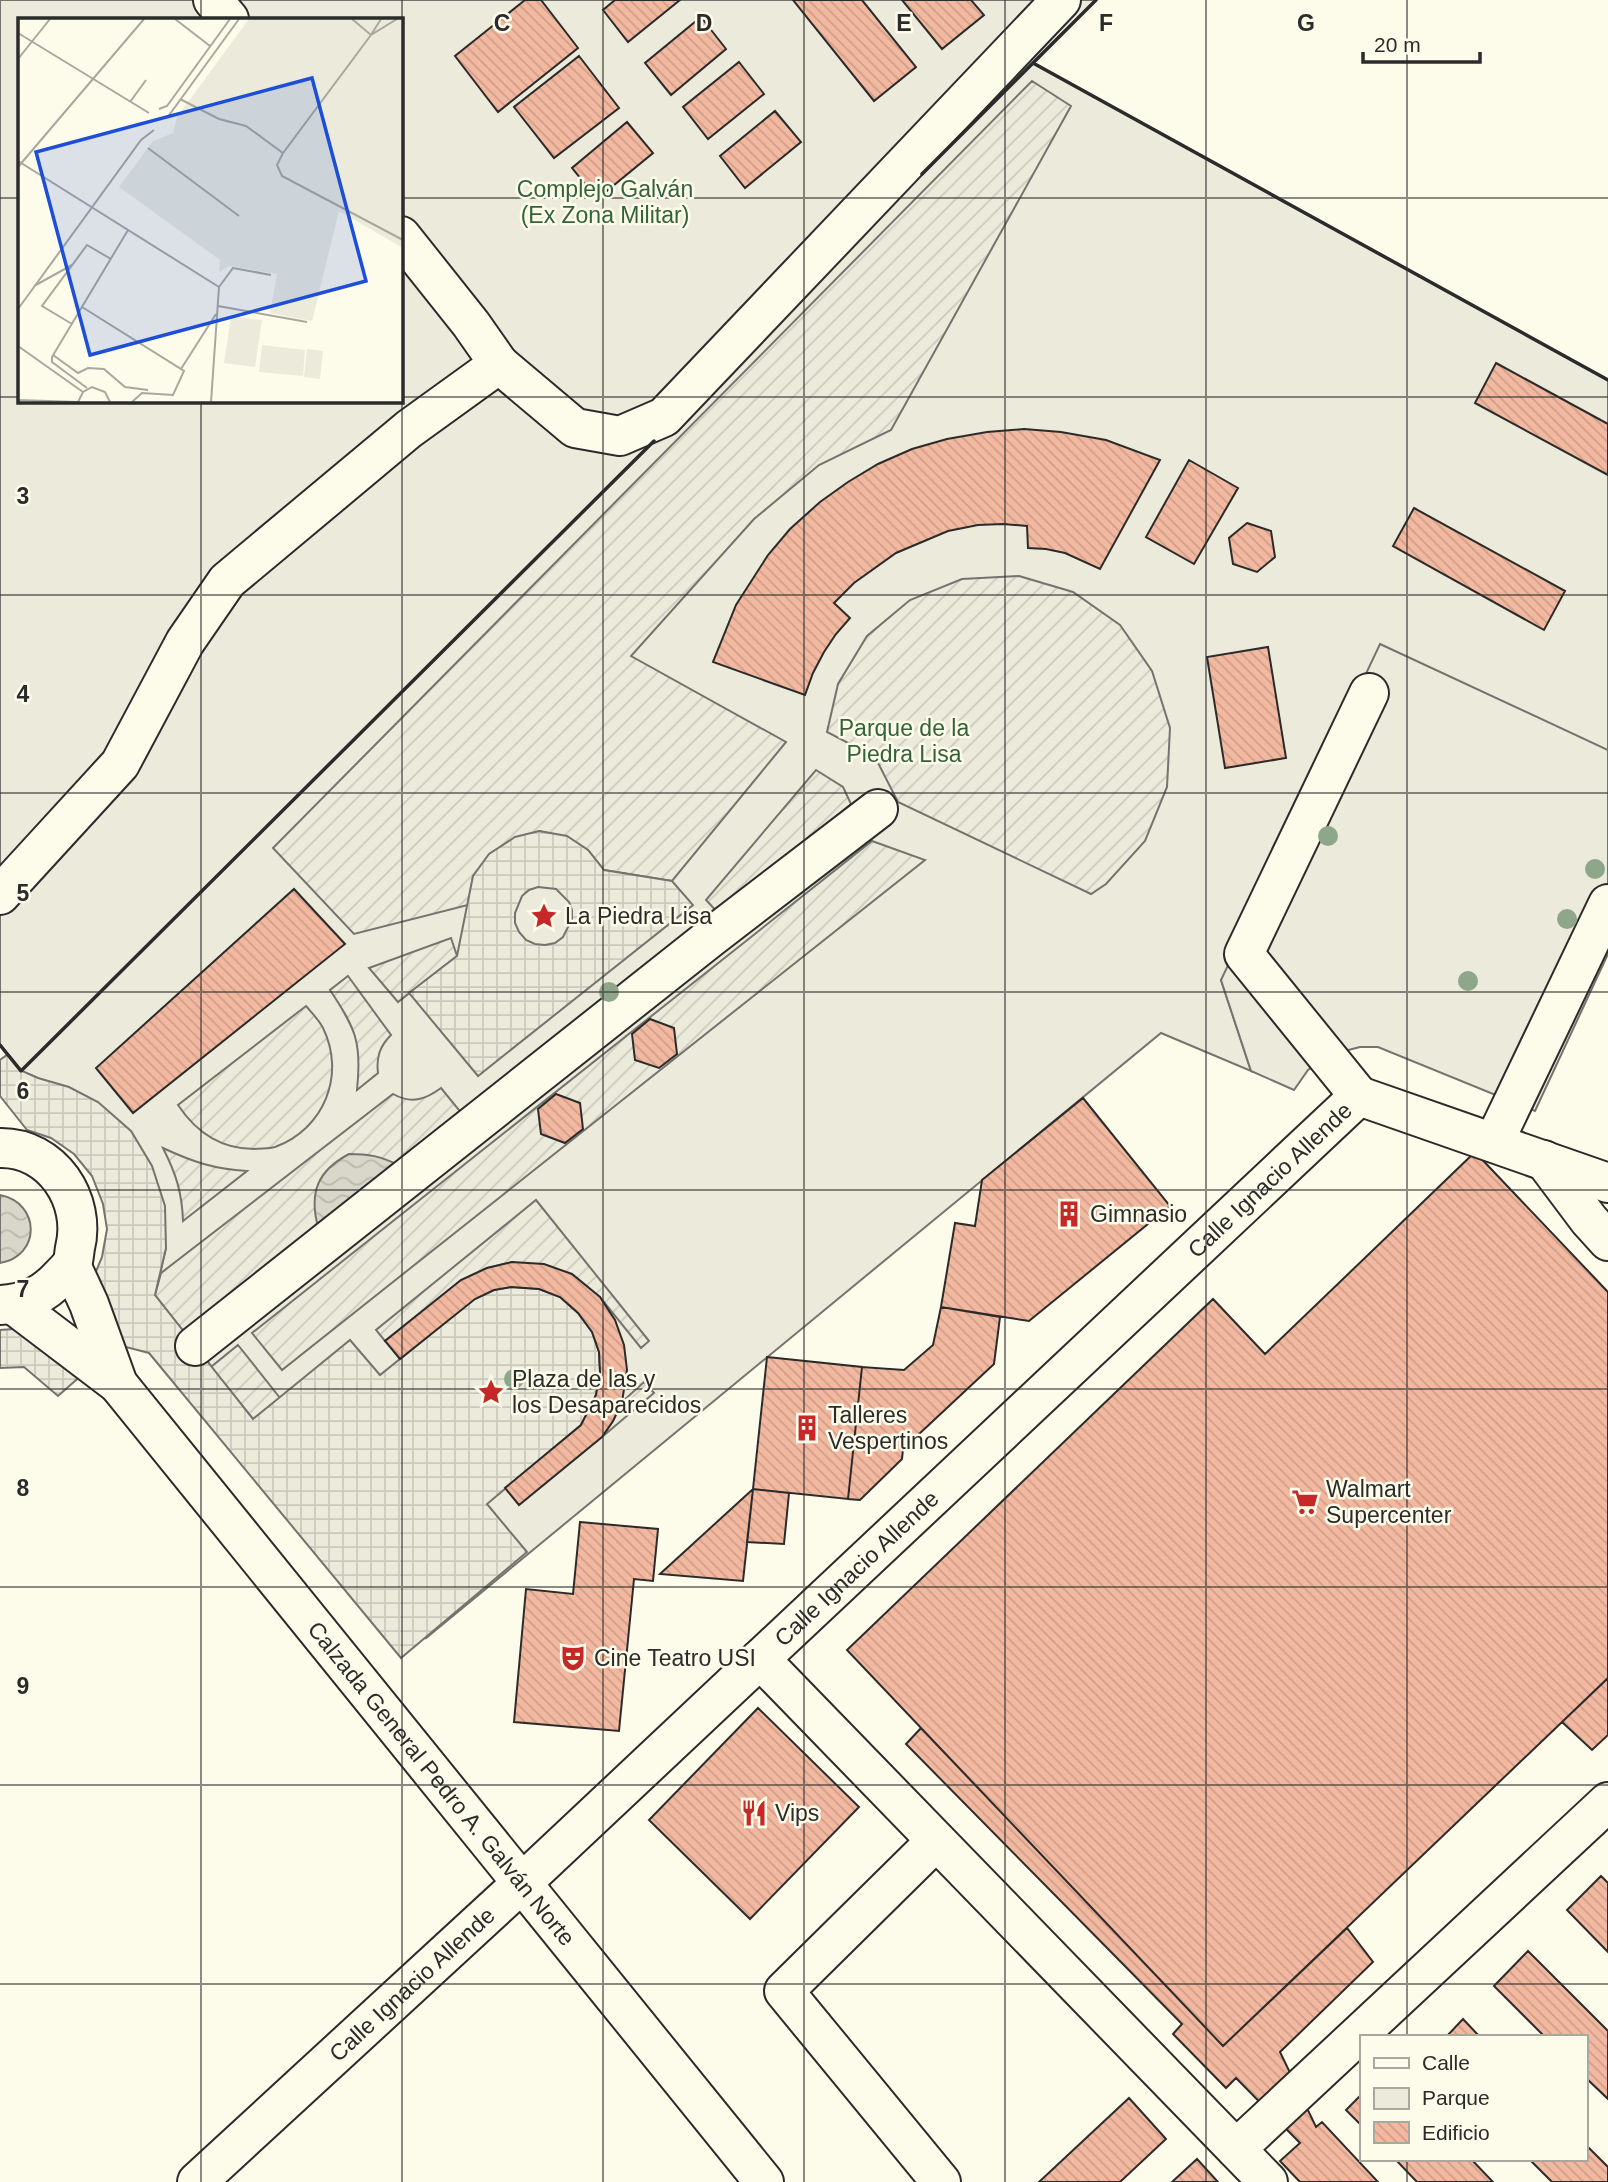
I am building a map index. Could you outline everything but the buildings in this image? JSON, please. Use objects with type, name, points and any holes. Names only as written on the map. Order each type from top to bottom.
[{"type":"street","points":[[214,0],[228,18]]},
{"type":"street","points":[[402,237],[499,364],[575,428],[620,436],[664,417],[1061,0]]},
{"type":"street","points":[[0,895],[120,764],[185,642],[227,582],[409,429],[499,364]]},
{"type":"street","points":[[1369,693],[1244,954],[1359,1096],[1608,1183]]},
{"type":"street","points":[[195,1346],[709,938],[878,808]]},
{"type":"street","points":[[1494,1142],[1608,904]]},
{"type":"street","name":"Calle Ignacio Allende","points":[[197,2182],[523,1882],[1359,1096]]},
{"type":"street","points":[[3,1144],[34,1155],[55,1170],[70,1190],[78,1215],[77,1240],[71,1265]]},
{"type":"street","points":[[1544,1160],[1608,1241]]},
{"type":"street","name":"Calzada General Pedro A. Galván Norte","points":[[7,1305],[36,1297],[55,1283],[71,1265],[89,1304],[118,1384]]},
{"type":"street","name":"Calzada General Pedro A. Galván Norte","points":[[7,1305],[118,1384],[764,2182]]},
{"type":"street","points":[[760,1659],[1268,2182]]},
{"type":"street","points":[[1236,2149],[1608,1802]]},
{"type":"street","points":[[936,1840],[784,1991],[941,2182]]},
{"type":"street","points":[[901,2182],[906,2140]]},
{"type":"green space","name":"Parque de la Piedra Lisa","points":[[0,0],[1096,0],[1033,63],[1608,380],[1608,751],[1221,980],[1251,1071],[1161,1033],[426,1638],[155,1295],[166,1248],[38,1078],[21,1071],[0,1044]]},
{"type":"green space","points":[[1032,81],[1071,106],[891,430],[819,465],[754,519],[631,656],[786,742],[672,881],[604,870],[588,850],[567,837],[539,831],[473,877],[468,905],[354,934],[273,848]]},
{"type":"green space","points":[[1019,576],[1073,592],[1120,625],[1152,671],[1170,728],[1167,787],[1145,841],[1106,884],[1091,894],[898,802],[875,757],[827,732],[838,684],[867,636],[910,600],[962,579]]},
{"type":"green space","points":[[816,770],[843,787],[851,804],[720,915],[706,900]]},
{"type":"green space","points":[[872,841],[925,860],[282,1370],[252,1333]]},
{"type":"green space","points":[[451,938],[457,956],[398,1002],[369,968]]},
{"type":"green space","points":[[348,976],[391,1035],[380,1052],[378,1073],[357,1090],[358,1048],[346,1015],[330,990]]},
{"type":"green space","points":[[306,1006],[323,1028],[330,1046],[332,1064],[331,1082],[318,1114],[292,1139],[270,1148],[231,1146],[201,1131],[178,1105]]},
{"type":"green space","points":[[441,1088],[463,1115],[184,1332],[155,1295],[161,1273],[393,1094],[412,1100]]},
{"type":"green space","points":[[163,1148],[204,1164],[247,1171],[183,1221],[177,1183]]},
{"type":"green space","points":[[536,1200],[649,1341],[641,1348],[600,1297],[512,1262],[487,1268],[461,1280],[385,1341],[376,1330]]},
{"type":"green space","points":[[238,1345],[280,1398],[253,1419],[211,1367]]},
{"type":"green space","points":[[644,1382],[654,1393],[602,1437],[622,1402]]},
{"type":"shaded area","points":[[1380,644],[1608,750],[1608,954],[1535,1111],[1378,1047],[1360,1047],[1333,1054],[1308,1070],[1294,1090],[1251,1071],[1221,980]]},
{"type":"shaded area","points":[[539,831],[567,836],[588,850],[604,870],[672,881],[693,905],[478,1076],[409,993],[457,956],[473,876],[489,854],[515,837]],"holes":[[[538,887],[556,889],[569,902],[572,910],[572,919],[563,937],[555,943],[545,945],[526,940],[515,923],[515,913],[522,896]]]},
{"type":"shaded area","points":[[8,1054],[22,1071],[69,1087],[98,1102],[131,1131],[152,1166],[165,1206],[166,1248],[155,1295],[253,1419],[350,1340],[380,1375],[474,1299],[494,1290],[511,1287],[539,1289],[560,1297],[578,1313],[592,1332],[599,1352],[600,1372],[596,1395],[581,1425],[487,1504],[527,1552],[401,1658],[149,1353],[114,1344],[92,1281],[102,1257],[107,1229],[103,1204],[92,1176],[74,1154],[51,1138],[27,1130],[0,1096],[0,1060]]},
{"type":"shaded area","points":[[27,1328],[84,1373],[58,1396],[24,1367],[0,1368],[0,1330]]},
{"type":"water","points":[[349,1154],[374,1156],[398,1165],[318,1227],[315,1193],[318,1184],[329,1168]]},
{"type":"water","points":[[0,1195],[23,1208],[31,1229],[29,1241],[23,1251],[0,1263]]},
{"type":"wall","points":[[922,174],[1096,0]]},
{"type":"wall","points":[[1033,63],[1608,380]]},
{"type":"wall","points":[[0,1045],[21,1071],[654,441]]},
{"type":"place","name":"La Piedra Lisa","points":[[544,916]]},
{"type":"place","name":"Gimnasio","points":[[1069,1214]]},
{"type":"place","name":"Plaza de las y los Desaparecidos","points":[[491,1392]]},
{"type":"place","name":"Talleres Vespertinos","points":[[807,1428]]},
{"type":"place","name":"Walmart Supercenter","points":[[1305,1502]]},
{"type":"place","name":"Cine Teatro USI","points":[[573,1658]]},
{"type":"place","name":"Vips","points":[[754,1813]]},
{"type":"park label","name":"Complejo Galván (Ex Zona Militar)","points":[[605,202]]}]
